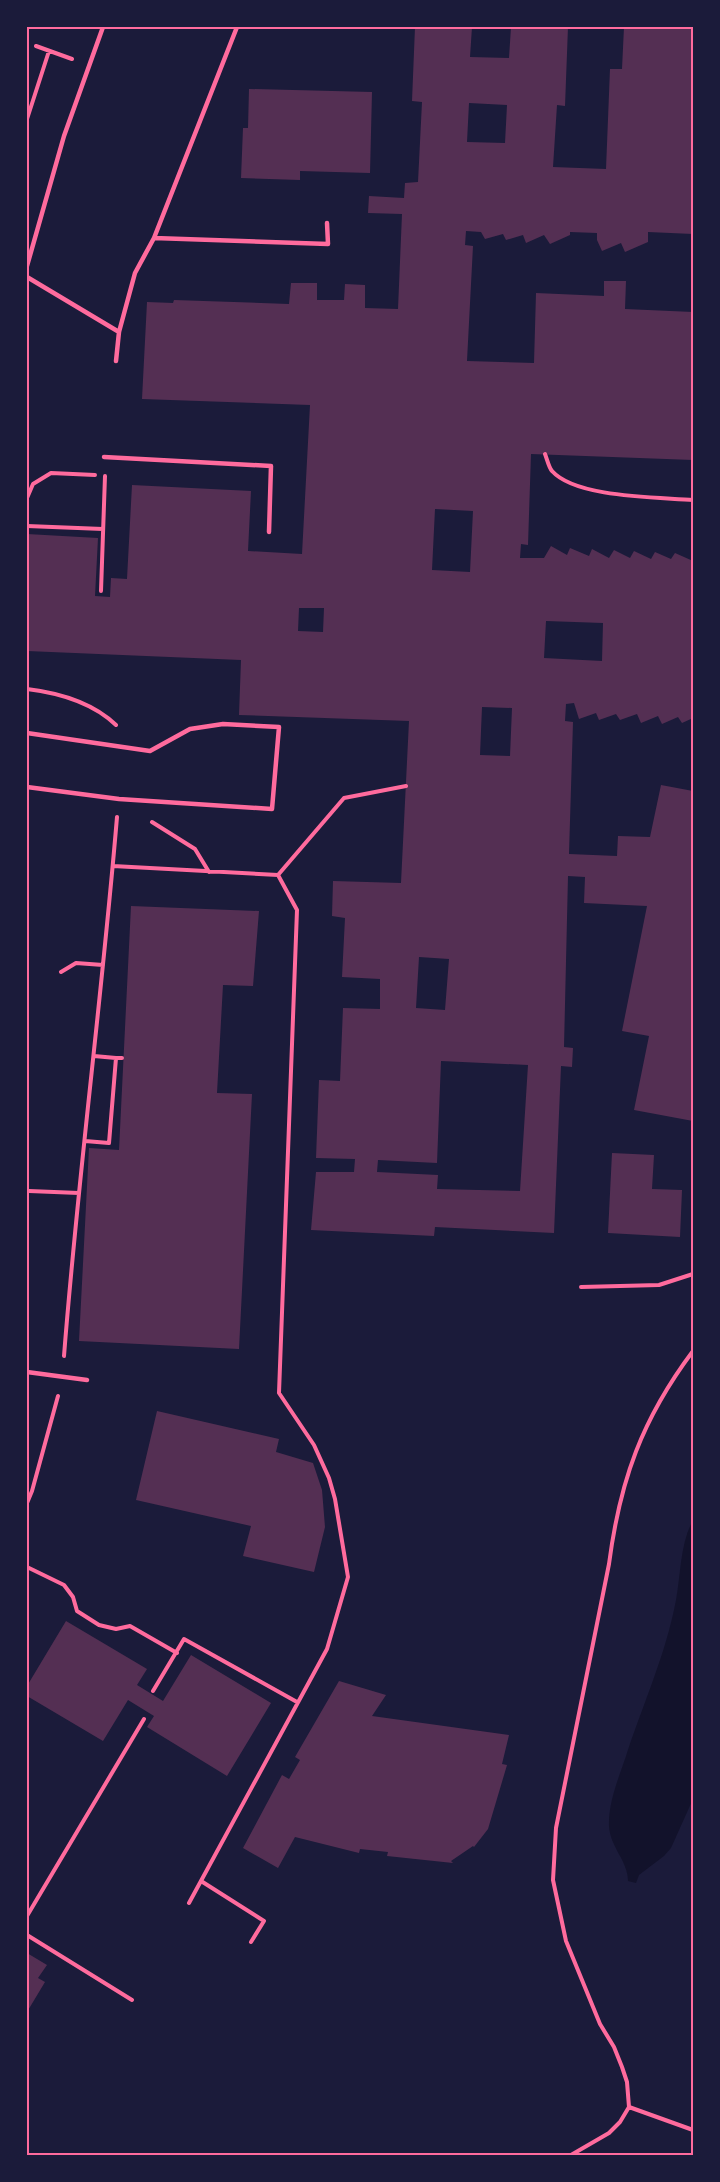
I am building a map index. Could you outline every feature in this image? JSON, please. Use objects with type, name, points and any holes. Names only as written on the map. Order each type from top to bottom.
[{"type":"lane","points":[[27,266],[64,136],[103,27]]},
{"type":"lane","points":[[116,361],[119,332],[135,273],[154,238],[237,27]]},
{"type":"lane","points":[[154,238],[328,244],[327,223]]},
{"type":"lane","points":[[27,276],[119,332]]},
{"type":"lane","points":[[104,457],[271,466],[269,532]]},
{"type":"lane","points":[[27,733],[150,751],[189,729],[223,724],[279,727],[272,809],[119,799],[27,787]]},
{"type":"lane","points":[[27,1372],[87,1380]]},
{"type":"path","points":[[36,46],[72,59]]},
{"type":"path","points":[[27,119],[49,51]]},
{"type":"path","points":[[545,454],[551,471],[570,483],[590,490],[693,500]]},
{"type":"path","points":[[27,498],[33,484],[51,473],[117,476]]},
{"type":"path","points":[[101,591],[105,476]]},
{"type":"path","points":[[27,526],[103,529]]},
{"type":"path","points":[[278,875],[344,798],[406,786]]},
{"type":"path","points":[[27,1503],[33,1491],[63,1378],[72,1249],[94,1056],[119,799],[195,849],[209,872]]},
{"type":"path","points":[[113,866],[278,875]]},
{"type":"path","points":[[189,1903],[327,1649],[348,1577],[335,1499],[329,1478],[314,1445],[279,1393],[297,910],[278,875]]},
{"type":"path","points":[[61,972],[76,963],[103,966]]},
{"type":"path","points":[[85,1141],[109,1143],[119,1058],[94,1056]]},
{"type":"path","points":[[29,1191],[79,1193]]},
{"type":"path","points":[[581,1287],[659,1285],[693,1274]]},
{"type":"path","points":[[571,2155],[609,2133],[620,2122],[628,2107],[627,2082],[593,2008],[566,1941],[553,1880],[553,1853],[624,1483],[633,1454],[659,1401],[693,1351]]},
{"type":"path","points":[[27,1567],[64,1585],[73,1597],[77,1611],[99,1625],[116,1629],[130,1626],[177,1653]]},
{"type":"path","points":[[153,1691],[184,1639],[297,1702]]},
{"type":"path","points":[[27,1916],[144,1719]]},
{"type":"path","points":[[201,1881],[264,1921],[251,1942]]},
{"type":"path","points":[[27,1935],[132,2000]]},
{"type":"path","points":[[628,2107],[693,2130]]},
{"type":"shaded area","points":[[693,1520],[693,1799],[671,1848],[639,1875],[636,1883],[628,1881],[625,1867],[612,1841],[609,1826],[610,1808],[617,1781],[654,1679],[672,1620],[683,1549]]},
{"type":"building","points":[[415,27],[472,27],[470,57],[509,58],[511,27],[568,27],[565,106],[557,105],[553,167],[606,169],[610,69],[622,69],[624,27],[693,27],[693,234],[648,232],[648,242],[625,252],[621,243],[602,251],[597,240],[597,233],[570,232],[570,235],[550,244],[544,235],[526,243],[523,235],[506,240],[503,234],[485,239],[481,232],[466,231],[465,245],[473,246],[467,361],[534,363],[536,293],[604,296],[604,281],[626,281],[625,309],[693,312],[693,460],[531,454],[528,545],[521,544],[520,558],[544,558],[551,546],[567,555],[570,548],[589,556],[592,549],[609,558],[614,550],[630,558],[634,551],[651,559],[655,552],[671,559],[675,553],[693,561],[693,718],[682,723],[678,717],[662,724],[658,716],[641,723],[637,714],[620,720],[616,714],[599,720],[596,713],[579,719],[574,703],[566,704],[565,721],[573,722],[569,854],[617,856],[618,836],[650,837],[661,785],[693,791],[693,1121],[634,1110],[649,1036],[622,1031],[647,906],[584,903],[585,877],[568,876],[564,1047],[573,1048],[572,1067],[561,1066],[554,1233],[435,1227],[434,1236],[311,1230],[316,1172],[354,1172],[355,1159],[316,1158],[319,1080],[340,1081],[343,1008],[380,1009],[380,979],[342,977],[345,918],[332,916],[333,881],[401,883],[409,721],[239,715],[241,660],[27,651],[27,534],[98,538],[95,596],[110,597],[111,578],[127,579],[132,485],[251,491],[248,551],[302,554],[310,405],[142,399],[147,302],[173,303],[174,300],[289,304],[291,283],[317,283],[317,300],[344,300],[345,284],[365,285],[365,308],[398,309],[402,214],[368,213],[369,196],[404,198],[405,183],[418,182],[422,102],[412,101]],"holes":[[[469,103],[507,105],[505,143],[467,142]],[[435,509],[473,511],[470,572],[432,570]],[[299,608],[324,608],[323,632],[298,631]],[[546,621],[603,623],[602,661],[544,658]],[[482,707],[512,708],[510,756],[480,755]],[[419,957],[449,959],[445,1010],[416,1008]],[[441,1061],[528,1065],[520,1191],[437,1189],[438,1175],[377,1172],[378,1160],[437,1163]]]},
{"type":"building","points":[[249,89],[372,92],[370,173],[300,171],[300,180],[241,178],[243,128],[248,128]]},
{"type":"building","points":[[131,906],[259,911],[253,986],[223,985],[217,1093],[252,1094],[239,1349],[79,1341],[89,1148],[119,1150]]},
{"type":"building","points":[[612,1153],[654,1155],[652,1189],[682,1190],[680,1237],[608,1233]]},
{"type":"building","points":[[157,1411],[279,1439],[276,1452],[313,1463],[322,1490],[325,1527],[314,1572],[243,1556],[251,1526],[136,1500]]},
{"type":"building","points":[[66,1621],[147,1669],[137,1685],[163,1701],[191,1655],[271,1703],[227,1776],[147,1727],[154,1716],[128,1700],[103,1741],[27,1696],[27,1686]]},
{"type":"building","points":[[339,1681],[386,1695],[372,1716],[509,1735],[502,1764],[507,1765],[488,1829],[474,1847],[451,1861],[453,1863],[387,1856],[388,1852],[360,1849],[359,1853],[295,1837],[278,1868],[243,1848],[282,1775],[289,1779],[300,1760],[295,1757]]},
{"type":"building","points":[[27,1953],[47,1965],[38,1978],[45,1982],[27,2012]]}]
